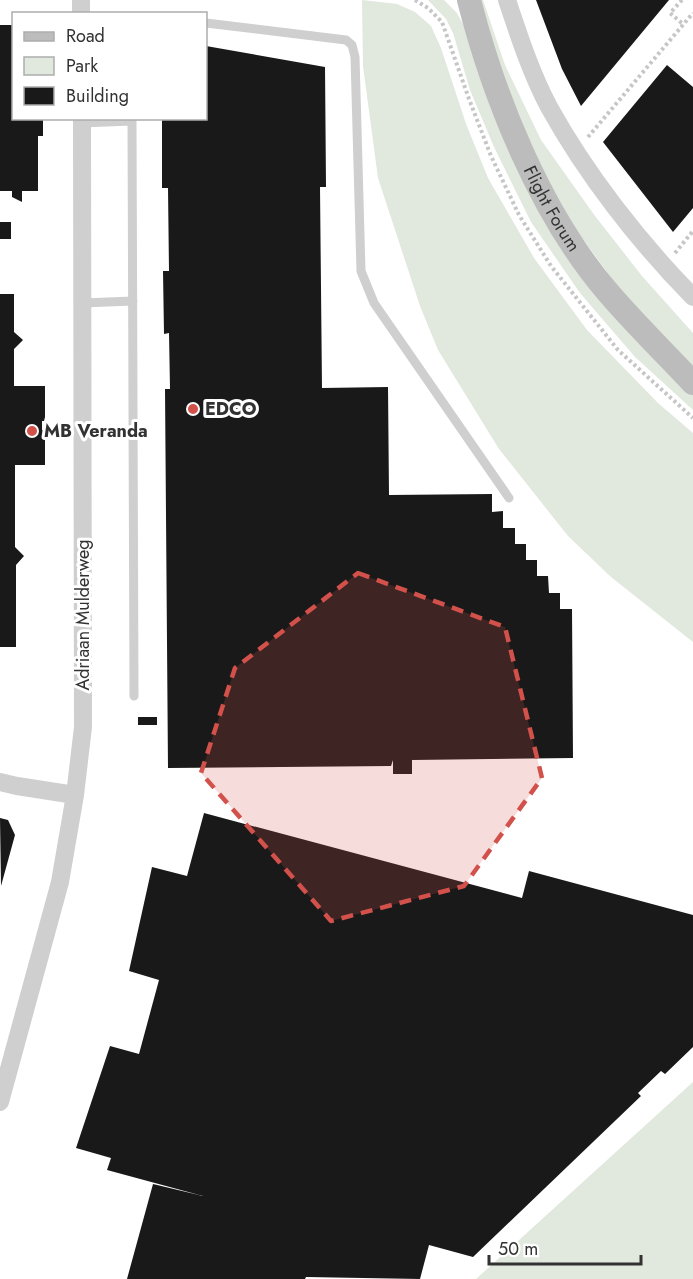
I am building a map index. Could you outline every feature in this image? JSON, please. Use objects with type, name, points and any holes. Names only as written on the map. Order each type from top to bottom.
[{"type":"main road","name":"Flight Forum","points":[[469,0],[504,112],[558,220],[604,288],[693,382]]},
{"type":"street","points":[[454,0],[476,28]]},
{"type":"street","points":[[507,0],[519,36],[548,105],[576,152],[623,216],[693,297]]},
{"type":"street","name":"Adriaan Mulderweg","points":[[0,1102],[60,882],[75,795],[83,727],[82,121]]},
{"type":"street","points":[[0,782],[75,795]]},
{"type":"lane","points":[[207,23],[346,40],[352,45],[355,57],[361,271],[365,284],[374,303],[510,498]]},
{"type":"lane","points":[[82,121],[132,120],[134,696]]},
{"type":"lane","points":[[82,303],[133,301]]},
{"type":"path","points":[[682,0],[670,13],[683,24]]},
{"type":"path","points":[[576,152],[693,13]]},
{"type":"path","points":[[664,265],[693,231]]},
{"type":"highlighted area","points":[[358,573],[505,627],[542,778],[464,886],[331,921],[201,773],[235,668]]},
{"type":"green space","points":[[362,0],[397,4],[415,12],[431,26],[488,178],[534,258],[587,330],[658,403],[693,433],[693,642],[611,577],[568,536],[499,449],[438,350],[420,306],[378,178],[363,66]]},
{"type":"green space","points":[[428,0],[444,0],[457,13],[465,28],[491,109],[534,202],[675,380],[693,395],[693,410],[635,357],[580,293],[531,222],[494,147],[470,90],[453,33],[446,19]]},
{"type":"green space","points":[[480,0],[483,0],[505,65],[541,140],[595,216],[642,276],[693,333],[693,367],[623,294],[575,228],[531,150],[499,67]]},
{"type":"green space","points":[[693,1082],[693,1279],[476,1279]]},
{"type":"building","points":[[536,0],[669,0],[581,106],[562,69]]},
{"type":"building","points":[[0,25],[12,25],[12,120],[43,120],[43,136],[38,136],[38,191],[22,191],[22,202],[12,197],[12,191],[0,191]]},
{"type":"building","points":[[207,46],[325,67],[326,187],[320,187],[322,388],[388,387],[389,495],[492,494],[492,512],[503,511],[503,528],[515,528],[515,544],[526,544],[526,560],[537,560],[537,576],[548,576],[549,593],[560,593],[560,609],[572,609],[573,758],[412,760],[412,774],[393,774],[393,760],[391,766],[168,768],[165,389],[170,389],[169,333],[164,334],[163,271],[169,271],[168,188],[162,188],[162,120],[207,120]]},
{"type":"building","points":[[667,65],[693,87],[693,208],[673,232],[603,142]]},
{"type":"building","points":[[0,222],[11,222],[11,239],[0,239]]},
{"type":"building","points":[[0,294],[14,294],[14,332],[23,340],[14,349],[14,386],[45,386],[45,417],[42,421],[42,430],[45,434],[45,465],[15,465],[15,547],[24,556],[16,565],[16,647],[0,647]]},
{"type":"building","points":[[138,717],[157,717],[157,725],[138,725]]},
{"type":"building","points":[[204,813],[522,898],[529,871],[693,915],[693,1047],[665,1074],[661,1071],[638,1093],[641,1096],[473,1257],[429,1245],[420,1279],[306,1277],[305,1279],[127,1279],[153,1184],[203,1196],[107,1170],[111,1158],[76,1148],[110,1046],[139,1054],[159,980],[129,971],[152,867],[187,876]]},
{"type":"building","points":[[0,818],[8,820],[15,835],[1,886]]},
{"type":"place","name":"EDCO","points":[[193,409]]},
{"type":"place","name":"MB Veranda","points":[[32,431]]}]
